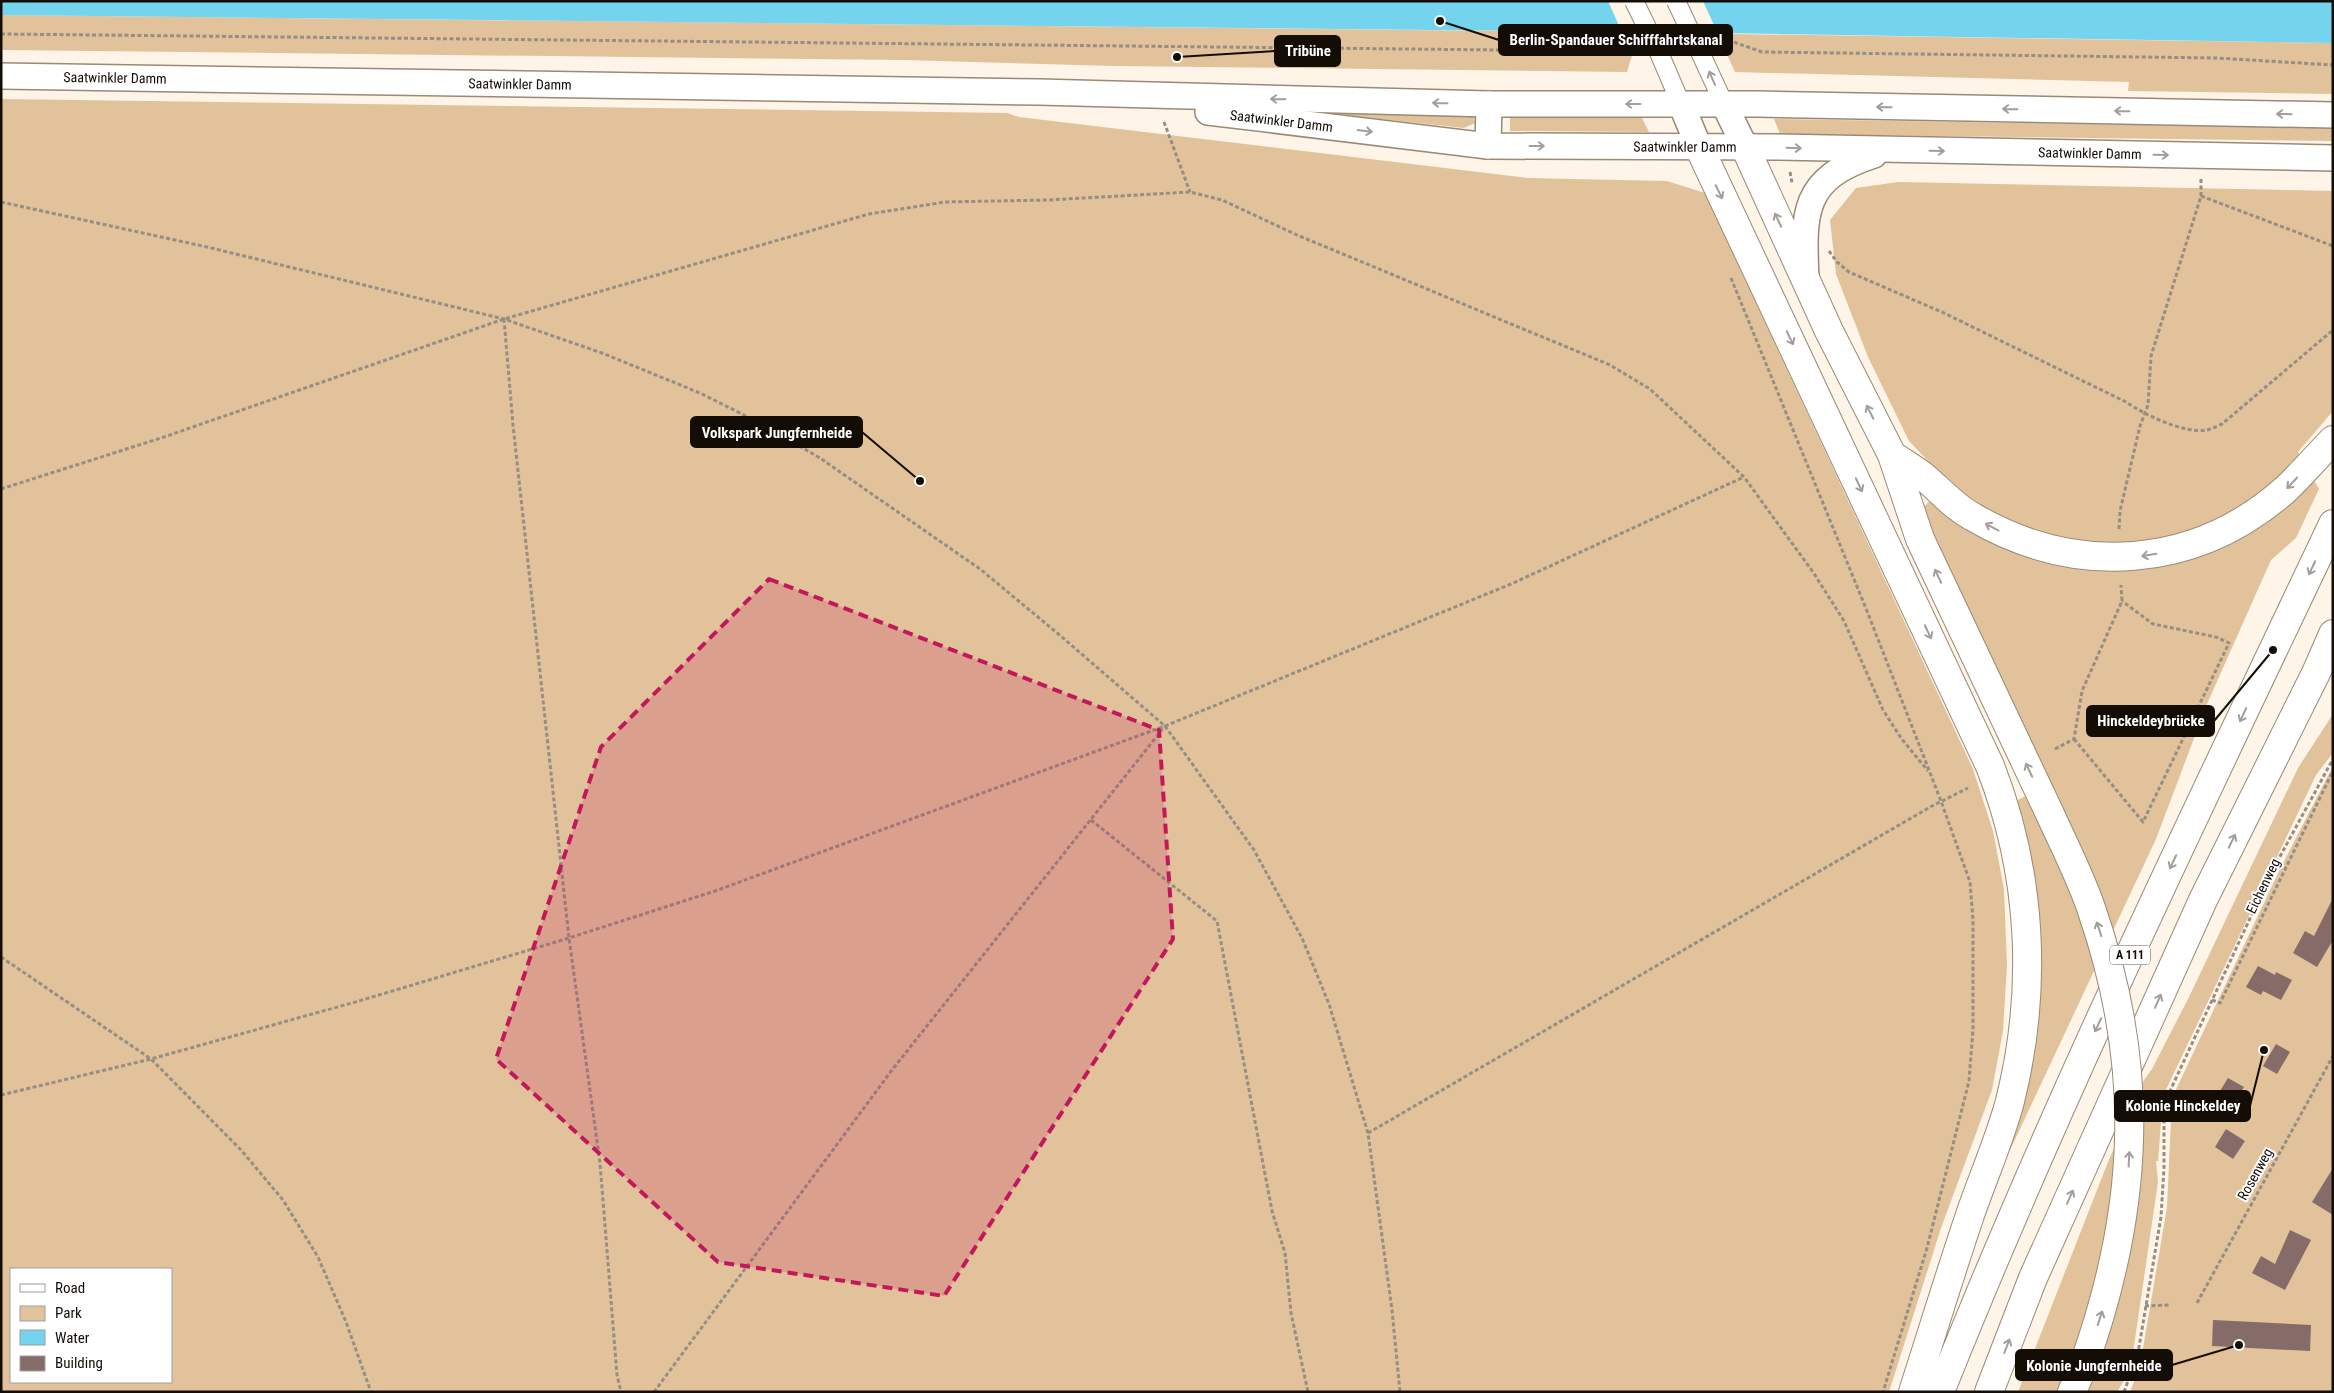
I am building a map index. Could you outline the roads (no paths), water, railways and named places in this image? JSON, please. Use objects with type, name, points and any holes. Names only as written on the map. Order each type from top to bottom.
[{"type":"highway","points":[[1699,147],[1990,766],[2001,795],[2020,868],[2025,913],[2028,998],[2019,1062],[2009,1103],[1913,1392]]},
{"type":"highway","points":[[1745,148],[1829,331],[1892,455],[1920,538],[2091,905],[2109,963],[2125,1046],[2131,1116],[2128,1181],[2102,1315],[2072,1392]]},
{"type":"highway","points":[[1892,455],[1923,476],[1971,517],[2011,537],[2062,553],[2109,558],[2165,552],[2231,528],[2286,489],[2333,440]]},
{"type":"highway","name":"A 111","points":[[1940,1392],[1994,1258],[2070,1085],[2333,524]]},
{"type":"highway","points":[[1989,1392],[2033,1278],[2203,900],[2324,667],[2333,634]]},
{"type":"main road","name":"Saatwinkler Damm","points":[[1,76],[1039,92],[1489,104],[1724,104],[2333,115]]},
{"type":"main road","name":"Saatwinkler Damm","points":[[1039,92],[1488,146],[1699,147],[2333,158]]},
{"type":"main road","points":[[1488,146],[1489,104]]},
{"type":"main road","points":[[1681,104],[1699,147]]},
{"type":"main road","points":[[1724,104],[1745,148]]},
{"type":"main road","points":[[1806,280],[1805,222],[1815,194],[1821,185],[1849,163],[1889,150]]},
{"type":"street","points":[[1634,1],[1681,104]]},
{"type":"street","points":[[1676,1],[1703,45],[1724,104]]},
{"type":"water","points":[[1,1],[2333,1],[2333,43],[1717,33],[1,15]]},
{"type":"place","name":"Berlin-Spandauer Schifffahrtskanal","points":[[1440,21]]},
{"type":"place","name":"Tribüne","points":[[1177,57]]},
{"type":"place","name":"Volkspark Jungfernheide","points":[[920,481]]},
{"type":"place","name":"Hinckeldeybrücke","points":[[2273,650]]},
{"type":"place","name":"Kolonie Hinckeldey","points":[[2264,1050]]},
{"type":"place","name":"Kolonie Jungfernheide","points":[[2239,1345]]}]
